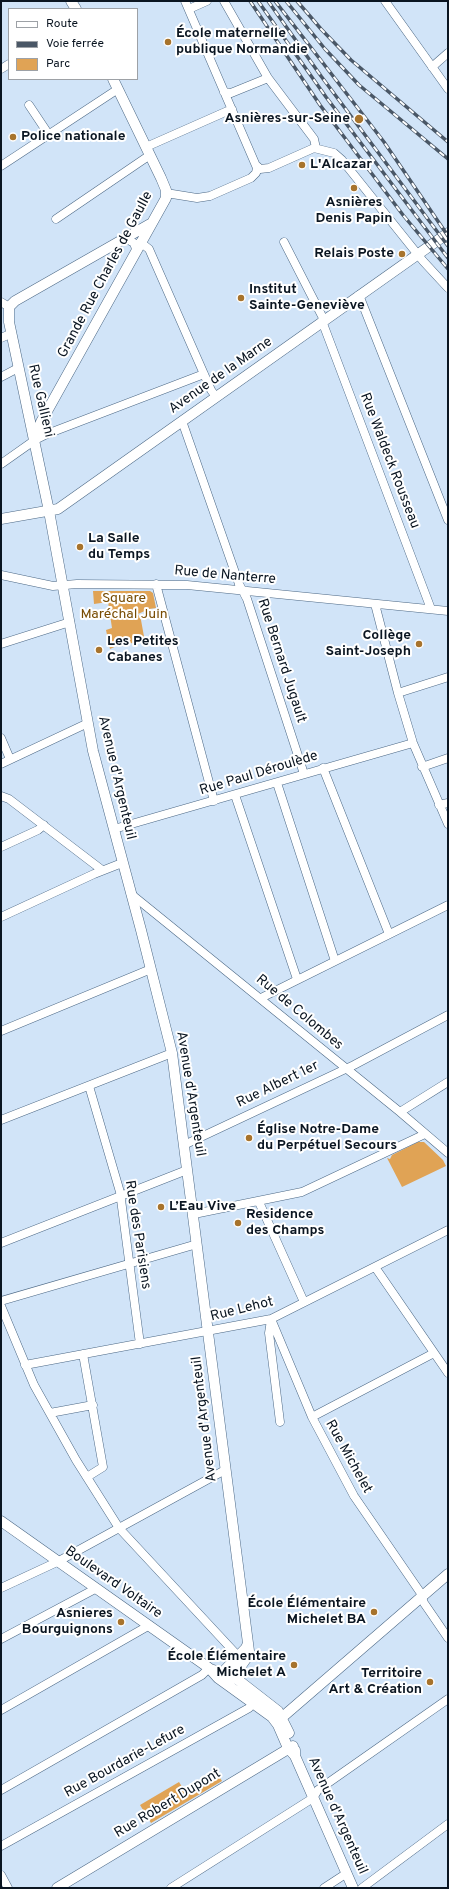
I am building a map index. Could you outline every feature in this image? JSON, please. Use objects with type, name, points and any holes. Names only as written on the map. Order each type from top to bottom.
[{"type":"main road","name":"Grande Rue Charles de Gaulle","points":[[35,440],[42,422],[150,224],[164,202],[166,193],[161,178],[114,80]]},
{"type":"main road","points":[[4,305],[15,301],[150,224]]},
{"type":"main road","name":"Avenue de la Marne","points":[[1,519],[58,509],[448,233]]},
{"type":"main road","name":"Rue Gallieni","points":[[4,305],[6,336],[18,368],[35,440],[49,511]]},
{"type":"main road","name":"Avenue d'Argenteuil","points":[[49,511],[93,751],[172,1053],[194,1214],[225,1470],[248,1643],[249,1654],[230,1680]]},
{"type":"main road","name":"Boulevard Voltaire","points":[[1,1521],[95,1589],[209,1668],[230,1680],[256,1700],[278,1711],[279,1719]]},
{"type":"main road","points":[[279,1719],[448,1574]]},
{"type":"main road","points":[[220,1675],[246,1648],[248,1643]]},
{"type":"main road","name":"Avenue d'Argenteuil","points":[[279,1719],[353,1888]]},
{"type":"main road","name":"Rue Robert Dupont","points":[[57,1888],[291,1747]]},
{"type":"street","points":[[166,193],[196,198],[210,196],[252,177],[257,171],[257,166],[185,1]]},
{"type":"street","points":[[189,9],[207,1]]},
{"type":"street","points":[[224,1],[268,78],[314,139],[316,148]]},
{"type":"street","points":[[385,1],[448,89]]},
{"type":"street","points":[[432,67],[448,53]]},
{"type":"street","points":[[224,92],[231,93],[268,78]]},
{"type":"street","points":[[1,166],[118,89]]},
{"type":"street","points":[[29,105],[49,135]]},
{"type":"street","points":[[56,219],[148,151],[232,109]]},
{"type":"street","points":[[257,166],[260,169],[269,168],[316,148],[331,152],[340,158],[418,255],[448,288]]},
{"type":"street","points":[[125,238],[138,246],[149,249],[204,374],[216,397]]},
{"type":"street","name":"Rue Waldeck Rousseau","points":[[284,242],[323,321],[431,609]]},
{"type":"street","points":[[359,295],[448,520]]},
{"type":"street","points":[[1,377],[18,368]]},
{"type":"street","points":[[1,464],[27,448],[35,440],[204,374]]},
{"type":"street","name":"Rue Bernard Jugault","points":[[182,421],[243,590],[304,774]]},
{"type":"street","name":"Rue de Nanterre","points":[[1,575],[52,586],[156,584],[187,585],[448,611]]},
{"type":"street","points":[[156,584],[214,801]]},
{"type":"street","points":[[375,604],[398,693],[413,743],[422,767],[448,824]]},
{"type":"street","points":[[1,644],[70,622]]},
{"type":"street","points":[[398,693],[448,676]]},
{"type":"street","points":[[1,764],[88,723]]},
{"type":"street","points":[[1,738],[10,759]]},
{"type":"street","name":"Rue Paul Déroulède","points":[[114,829],[413,743]]},
{"type":"street","points":[[422,767],[448,758]]},
{"type":"street","points":[[323,768],[389,934]]},
{"type":"street","points":[[277,783],[335,961]]},
{"type":"street","points":[[235,795],[297,979]]},
{"type":"street","points":[[1,796],[9,799],[102,870]]},
{"type":"street","points":[[439,806],[448,803]]},
{"type":"street","points":[[1,847],[38,830],[44,825]]},
{"type":"street","points":[[1,917],[102,870],[122,863]]},
{"type":"street","name":"Rue de Colombes","points":[[131,894],[261,998],[448,1153]]},
{"type":"street","points":[[261,998],[448,905]]},
{"type":"street","points":[[1,1031],[151,969]]},
{"type":"street","name":"Rue Albert 1er","points":[[184,1146],[345,1068],[448,1015]]},
{"type":"street","points":[[1,1120],[172,1053]]},
{"type":"street","points":[[400,1112],[448,1082]]},
{"type":"street","name":"Rue des Parisiens","points":[[89,1086],[120,1196],[140,1344]]},
{"type":"street","points":[[194,1214],[259,1202],[302,1192],[424,1134]]},
{"type":"street","points":[[1,1243],[187,1170]]},
{"type":"street","points":[[259,1202],[304,1302]]},
{"type":"street","name":"Rue Lehot","points":[[25,1364],[208,1332],[271,1319],[448,1230]]},
{"type":"street","points":[[1,1301],[197,1244]]},
{"type":"street","points":[[375,1267],[448,1373]]},
{"type":"street","points":[[1,1306],[25,1364],[50,1413],[87,1477],[119,1528],[238,1656]]},
{"type":"street","points":[[271,1319],[269,1333],[280,1422]]},
{"type":"street","name":"Rue Michelet","points":[[271,1319],[312,1417],[354,1496],[448,1638]]},
{"type":"street","points":[[312,1417],[434,1353]]},
{"type":"street","points":[[83,1354],[104,1467],[87,1477]]},
{"type":"street","points":[[50,1413],[93,1405]]},
{"type":"street","points":[[1,1588],[57,1562],[225,1470]]},
{"type":"street","points":[[1,1639],[95,1589]]},
{"type":"street","points":[[1,1710],[148,1626]]},
{"type":"street","points":[[1,1790],[197,1678],[209,1668]]},
{"type":"street","points":[[171,1888],[313,1798],[318,1790],[448,1699]]},
{"type":"street","name":"Rue Bourdarie-Lefure","points":[[1,1846],[256,1700]]},
{"type":"street","points":[[362,1888],[448,1824]]},
{"type":"street","points":[[324,1888],[347,1873]]},
{"type":"street","points":[[1,1875],[8,1888]]},
{"type":"green space","name":"Square Maréchal Juin","points":[[93,591],[150,591],[153,593],[156,608],[149,609],[138,614],[141,620],[145,642],[121,644],[110,649],[106,630],[112,628],[108,602],[94,604]]},
{"type":"green space","points":[[418,1142],[424,1142],[443,1160],[446,1166],[402,1187],[387,1158],[390,1159],[392,1155]]},
{"type":"green space","points":[[216,1771],[222,1781],[151,1823],[140,1805],[179,1782],[184,1790]]},
{"type":"railway","points":[[250,1],[320,105],[403,215],[448,269]]},
{"type":"railway","points":[[258,1],[326,97],[448,258]]},
{"type":"railway","points":[[268,1],[321,76],[448,246]]},
{"type":"railway","points":[[275,1],[384,142],[448,236]]},
{"type":"railway","points":[[286,1],[325,49],[359,85],[448,159]]},
{"type":"railway","points":[[297,1],[321,29],[351,60],[448,142]]},
{"type":"place","name":"École maternelle publique Normandie","points":[[168,42]]},
{"type":"place","name":"Asnières-sur-Seine","points":[[359,119]]},
{"type":"place","name":"Police nationale","points":[[13,137]]},
{"type":"place","name":"L'Alcazar","points":[[302,165]]},
{"type":"place","name":"Asnières Denis Papin","points":[[354,188]]},
{"type":"place","name":"Relais Poste","points":[[402,254]]},
{"type":"place","name":"Institut Sainte-Geneviève","points":[[241,298]]},
{"type":"place","name":"La Salle du Temps","points":[[80,547]]},
{"type":"place","name":"Collège Saint-Joseph","points":[[419,644]]},
{"type":"place","name":"Les Petites Cabanes","points":[[99,650]]},
{"type":"place","name":"Église Notre-Dame du Perpétuel Secours","points":[[249,1138]]},
{"type":"place","name":"L’Eau Vive","points":[[161,1207]]},
{"type":"place","name":"Residence des Champs","points":[[238,1223]]},
{"type":"place","name":"École Élémentaire Michelet BA","points":[[374,1612]]},
{"type":"place","name":"Asnieres Bourguignons","points":[[121,1622]]},
{"type":"place","name":"École Élémentaire Michelet A","points":[[294,1665]]},
{"type":"place","name":"Territoire Art & Création","points":[[430,1682]]}]
